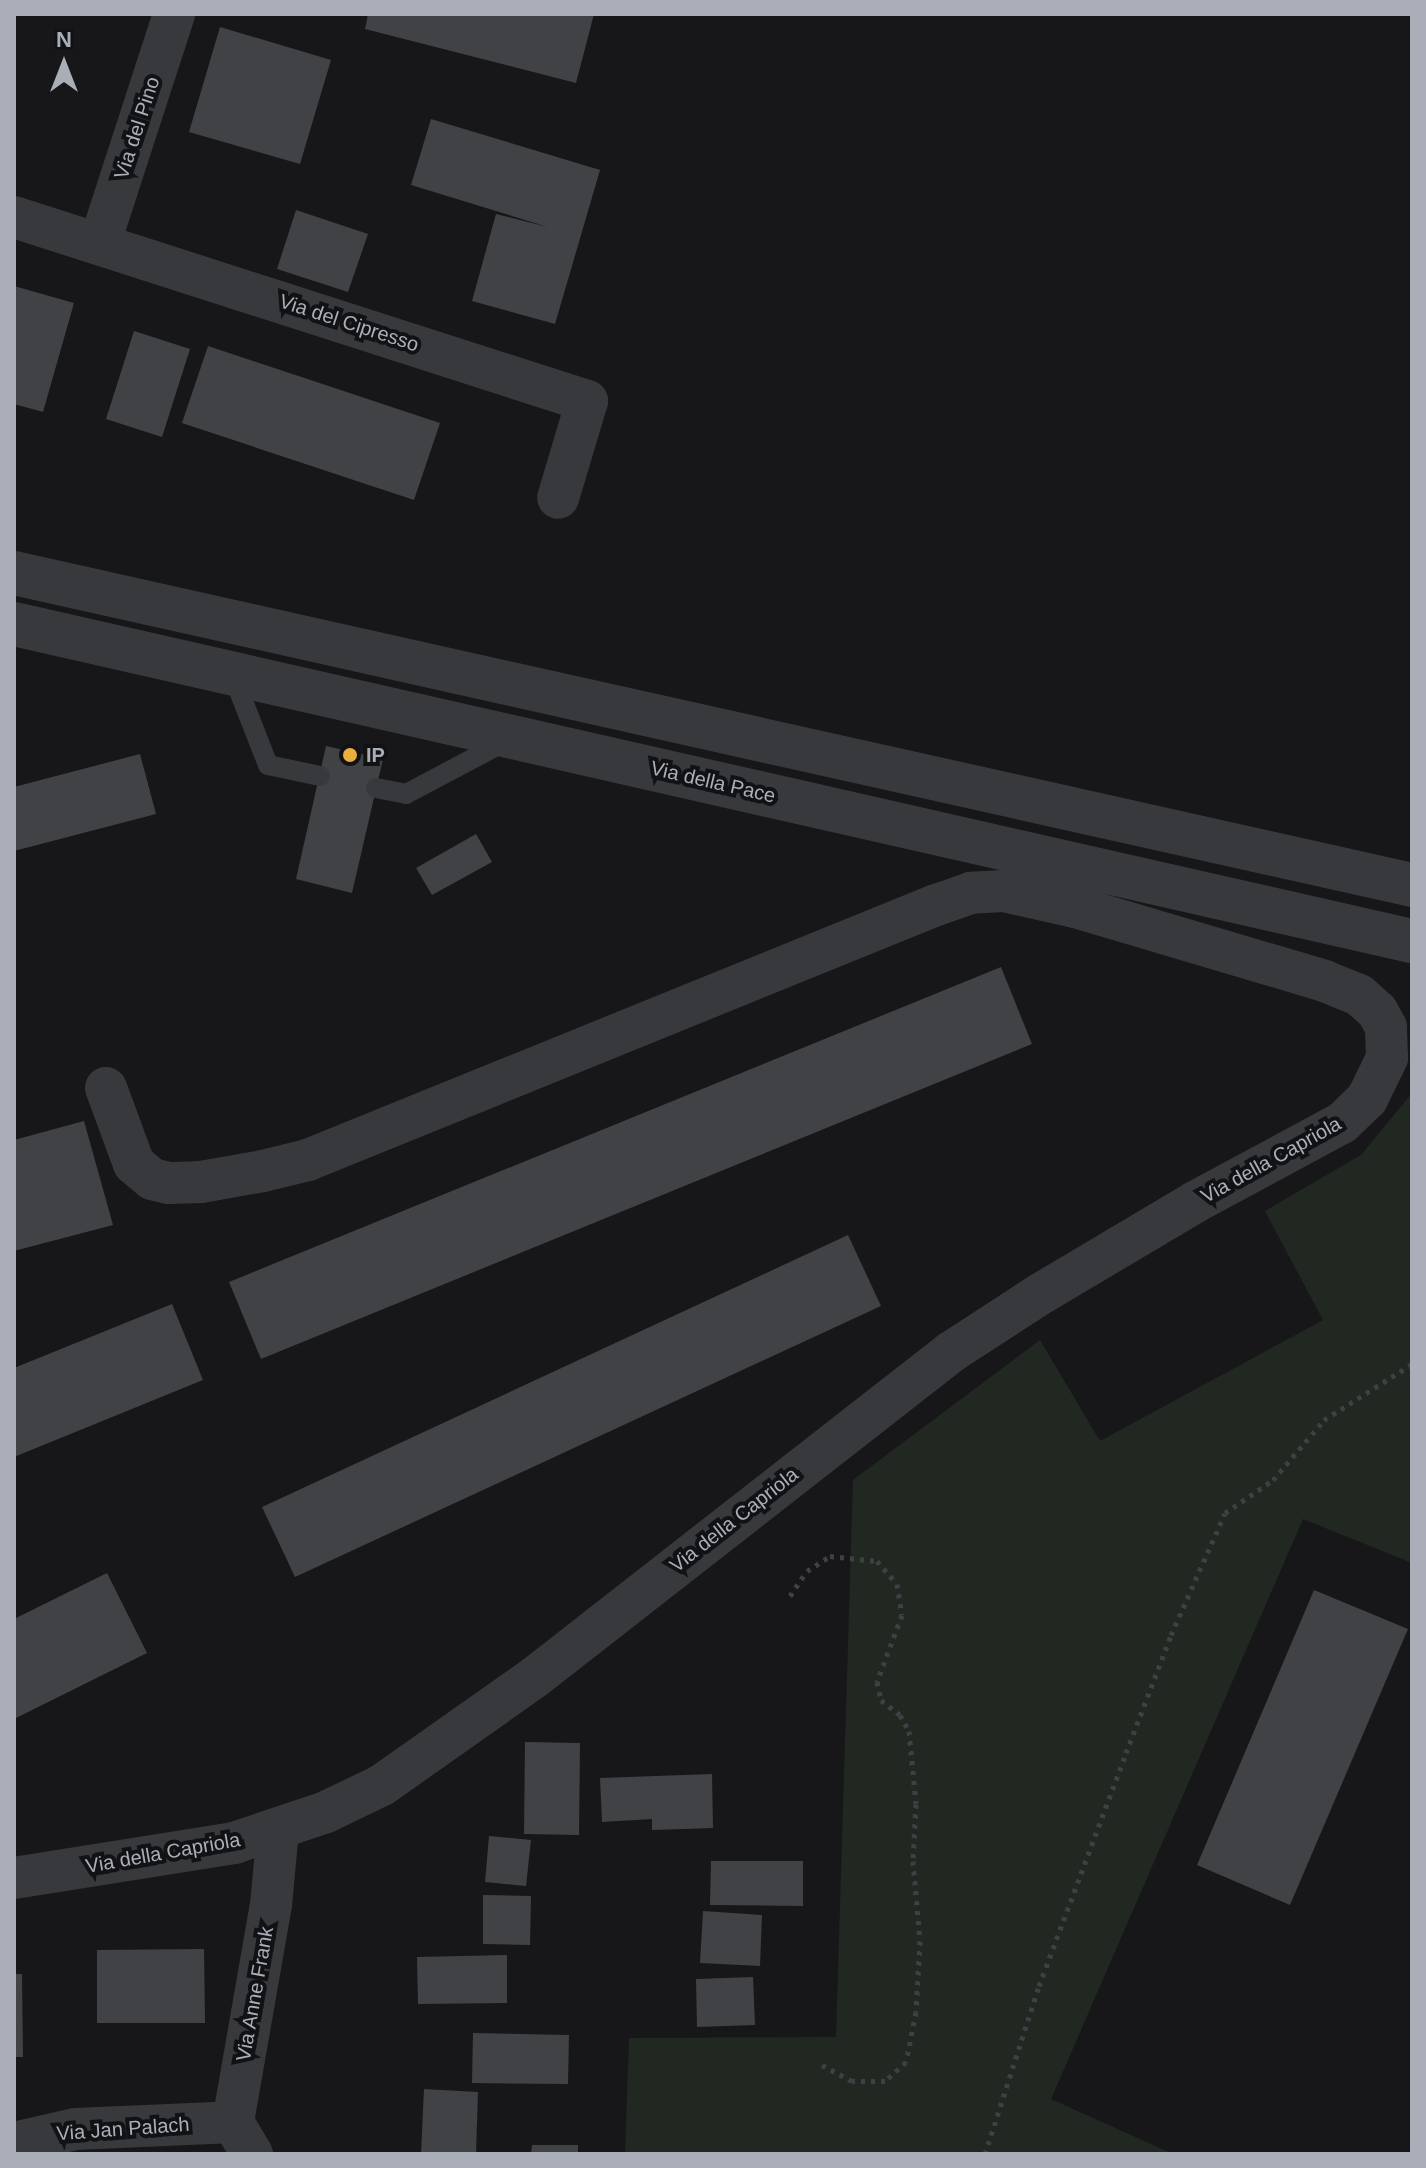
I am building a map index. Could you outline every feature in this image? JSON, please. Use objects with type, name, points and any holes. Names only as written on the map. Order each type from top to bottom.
[{"type":"street","name":"Via del Pino","points":[[100,242],[174,14]]},
{"type":"street","name":"Via del Cipresso","points":[[14,217],[100,242],[587,401],[558,498]]},
{"type":"street","points":[[14,573],[1412,885]]},
{"type":"street","name":"Via della Pace","points":[[14,624],[1412,941]]},
{"type":"street","name":"Via della Capriola","points":[[14,1878],[234,1843],[326,1812],[382,1785],[466,1727],[951,1352],[1042,1293],[1195,1202],[1342,1123],[1367,1099],[1380,1078],[1387,1058],[1386,1027],[1377,1011],[1359,995],[1325,981],[1075,907],[1004,891],[971,893],[936,905],[322,1154],[263,1171],[201,1182],[169,1183],[152,1179],[134,1164],[106,1088]]},
{"type":"street","name":"Via Anne Frank","points":[[243,2138],[278,1830]]},
{"type":"street","name":"Via Jan Palach","points":[[14,2143],[75,2129],[243,2138]]},
{"type":"lane","points":[[232,673],[268,765],[320,776]]},
{"type":"lane","points":[[376,788],[406,794],[515,737]]},
{"type":"path","points":[[985,2154],[1039,1986],[1126,1753],[1171,1635],[1225,1513],[1273,1480],[1324,1420],[1412,1364]]},
{"type":"path","points":[[790,1596],[807,1571],[830,1556],[877,1561],[897,1584],[902,1615],[877,1682],[881,1700],[900,1715],[909,1731],[916,1804],[913,1861],[920,1941],[916,2012],[906,2062],[885,2081],[852,2081],[822,2065]]},
{"type":"shaded area","points":[[1412,1093],[1412,1563],[1303,1519],[1051,2099],[1173,2154],[625,2154],[629,2038],[836,2037],[853,1480],[1040,1340],[1100,1441],[1323,1320],[1265,1211],[1361,1155]]},
{"type":"building","points":[[368,14],[594,14],[576,83],[365,29]]},
{"type":"building","points":[[220,27],[331,60],[300,164],[189,132]]},
{"type":"building","points":[[431,119],[600,170],[555,324],[472,301],[496,214],[548,227],[411,185]]},
{"type":"building","points":[[296,210],[368,234],[348,292],[277,269]]},
{"type":"building","points":[[14,286],[74,303],[43,412],[14,404]]},
{"type":"building","points":[[134,331],[190,349],[162,437],[106,419]]},
{"type":"building","points":[[208,346],[440,423],[414,500],[182,423]]},
{"type":"building","points":[[326,746],[383,759],[352,893],[296,879]]},
{"type":"building","points":[[140,754],[156,814],[14,851],[14,787]]},
{"type":"building","points":[[476,834],[492,862],[432,895],[416,868]]},
{"type":"building","points":[[1001,967],[1032,1044],[261,1359],[229,1282]]},
{"type":"building","points":[[84,1121],[113,1225],[14,1251],[14,1140]]},
{"type":"building","points":[[848,1235],[881,1306],[295,1577],[262,1507]]},
{"type":"building","points":[[172,1304],[203,1380],[14,1457],[14,1368]]},
{"type":"building","points":[[107,1573],[147,1653],[14,1719],[14,1619]]},
{"type":"building","points":[[1314,1590],[1408,1629],[1290,1905],[1197,1865]]},
{"type":"building","points":[[525,1742],[580,1743],[579,1835],[524,1834]]},
{"type":"building","points":[[712,1774],[713,1828],[652,1830],[652,1819],[602,1822],[600,1778]]},
{"type":"building","points":[[489,1836],[531,1840],[526,1886],[485,1882]]},
{"type":"building","points":[[711,1861],[803,1861],[803,1906],[710,1905]]},
{"type":"building","points":[[483,1895],[531,1896],[530,1945],[483,1944]]},
{"type":"building","points":[[703,1911],[762,1915],[760,1966],[700,1963]]},
{"type":"building","points":[[204,1949],[205,2023],[97,2023],[97,1950]]},
{"type":"building","points":[[507,1955],[507,2003],[418,2004],[417,1957]]},
{"type":"building","points":[[14,1974],[22,1974],[23,2057],[14,2057]]},
{"type":"building","points":[[753,1977],[755,2025],[697,2027],[696,1979]]},
{"type":"building","points":[[473,2033],[569,2035],[568,2084],[472,2083]]},
{"type":"building","points":[[424,2089],[478,2092],[476,2154],[421,2154]]},
{"type":"building","points":[[532,2145],[578,2145],[578,2154],[531,2154]]},
{"type":"place","name":"IP","points":[[350,755]]}]
